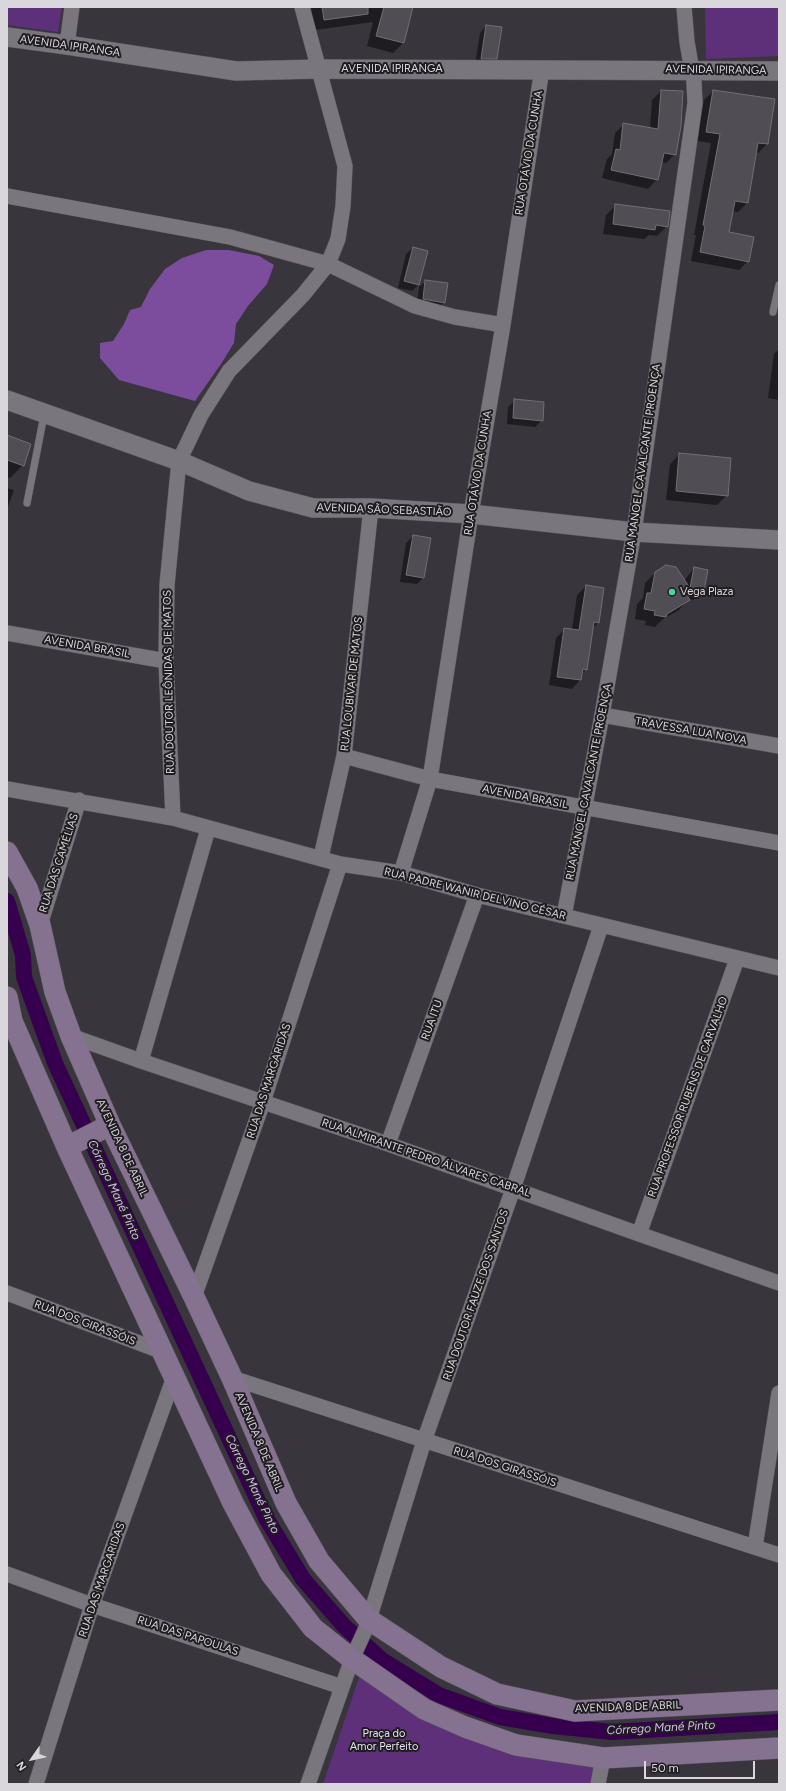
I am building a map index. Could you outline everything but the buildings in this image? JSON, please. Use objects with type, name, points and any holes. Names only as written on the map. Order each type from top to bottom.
[{"type":"main road","name":"AVENIDA 8 DE ABRIL","points":[[7,852],[27,888],[40,925],[55,992],[103,1129],[194,1297],[232,1378],[286,1503],[319,1561],[368,1623],[441,1667],[497,1694],[575,1711],[779,1700]]},
{"type":"main road","points":[[7,997],[9,1026],[72,1144],[174,1377],[233,1503],[271,1574],[313,1628],[354,1655],[424,1709],[465,1727],[516,1745],[604,1758],[779,1748]]},
{"type":"main road","points":[[72,1144],[103,1129]]},
{"type":"street","points":[[67,45],[72,7]]},
{"type":"street","name":"RUA DOUTOR LEÔNIDAS DE MATOS","points":[[173,818],[166,661],[167,585],[179,461],[201,414],[229,371],[303,295],[328,264],[338,239],[343,206],[345,166],[302,7]]},
{"type":"street","name":"RUA MANOEL CAVALCANTE PROENÇA","points":[[564,916],[602,716],[634,532],[695,103],[684,7]]},
{"type":"street","name":"AVENIDA IPIRANGA","points":[[7,37],[236,71],[319,69],[779,71]]},
{"type":"street","name":"RUA OTÁVIO DA CUNHA","points":[[401,873],[430,779],[471,514],[503,326],[542,69]]},
{"type":"street","points":[[7,196],[230,237],[328,264],[415,306],[455,317],[503,326]]},
{"type":"street","name":"AVENIDA SÃO SEBASTIÃO","points":[[7,400],[179,461],[249,490],[314,508],[371,508],[471,514],[634,532],[779,540]]},
{"type":"street","name":"RUA LOUBIVAR DE MATOS","points":[[321,857],[344,756],[371,508]]},
{"type":"street","name":"AVENIDA BRASIL","points":[[7,634],[166,661]]},
{"type":"street","name":"TRAVESSA LUA NOVA","points":[[602,716],[779,746]]},
{"type":"street","name":"AVENIDA BRASIL","points":[[344,756],[430,779],[779,842]]},
{"type":"street","name":"RUA PADRE WANIR DELVINO CÉSAR","points":[[7,789],[79,800],[173,818],[208,829],[321,857],[340,864],[401,873],[477,895],[600,926],[779,968]]},
{"type":"street","name":"RUA DAS CAMÉLIAS","points":[[40,925],[79,800]]},
{"type":"street","points":[[141,1061],[208,829]]},
{"type":"street","name":"RUA DAS MARGARIDAS","points":[[194,1297],[263,1102],[340,864]]},
{"type":"street","name":"RUA ITU","points":[[388,1144],[477,895]]},
{"type":"street","name":"RUA DOUTOR FAUZE DOS SANTOS","points":[[354,1655],[368,1623],[424,1441],[513,1189],[600,926]]},
{"type":"street","name":"RUA PROFESSOR RUBENS DE CARVALHO","points":[[639,1234],[737,959]]},
{"type":"street","name":"RUA ALMIRANTE PEDRO ÁLVARES CABRAL","points":[[71,1036],[388,1144],[779,1283]]},
{"type":"street","name":"RUA DOS GIRASSÓIS","points":[[7,1293],[163,1352]]},
{"type":"street","name":"RUA DAS MARGARIDAS","points":[[36,1784],[92,1605],[174,1377]]},
{"type":"street","name":"RUA DOS GIRASSÓIS","points":[[232,1378],[779,1555]]},
{"type":"street","points":[[755,1547],[776,1424],[779,1393]]},
{"type":"street","name":"RUA DAS PAPOULAS","points":[[7,1574],[92,1605],[342,1687]]},
{"type":"street","points":[[308,1784],[354,1655]]},
{"type":"street","points":[[603,1783],[604,1758]]},
{"type":"lane","points":[[773,312],[779,285]]},
{"type":"lane","points":[[27,503],[44,413]]},
{"type":"green space","points":[[7,7],[62,7],[58,32],[7,25]]},
{"type":"green space","points":[[705,7],[779,7],[779,56],[706,59]]},
{"type":"green space","name":"Praça do Amor Perfeito","points":[[363,1674],[416,1710],[593,1765],[595,1770],[592,1784],[323,1784],[359,1678]]},
{"type":"shaded area","points":[[206,250],[229,250],[259,256],[274,265],[267,284],[248,306],[236,324],[234,343],[221,364],[195,401],[119,380],[100,358],[100,343],[113,341],[124,324],[130,310],[141,307],[150,289],[165,269],[182,258]]},
{"type":"waterway","name":"Córrego Mané Pinto","points":[[7,901],[23,955],[24,977],[55,1063],[266,1518],[303,1579],[344,1626],[382,1660],[439,1695],[500,1717],[553,1726],[612,1732],[779,1722]]},
{"type":"place","name":"Vega Plaza","points":[[672,592]]}]
